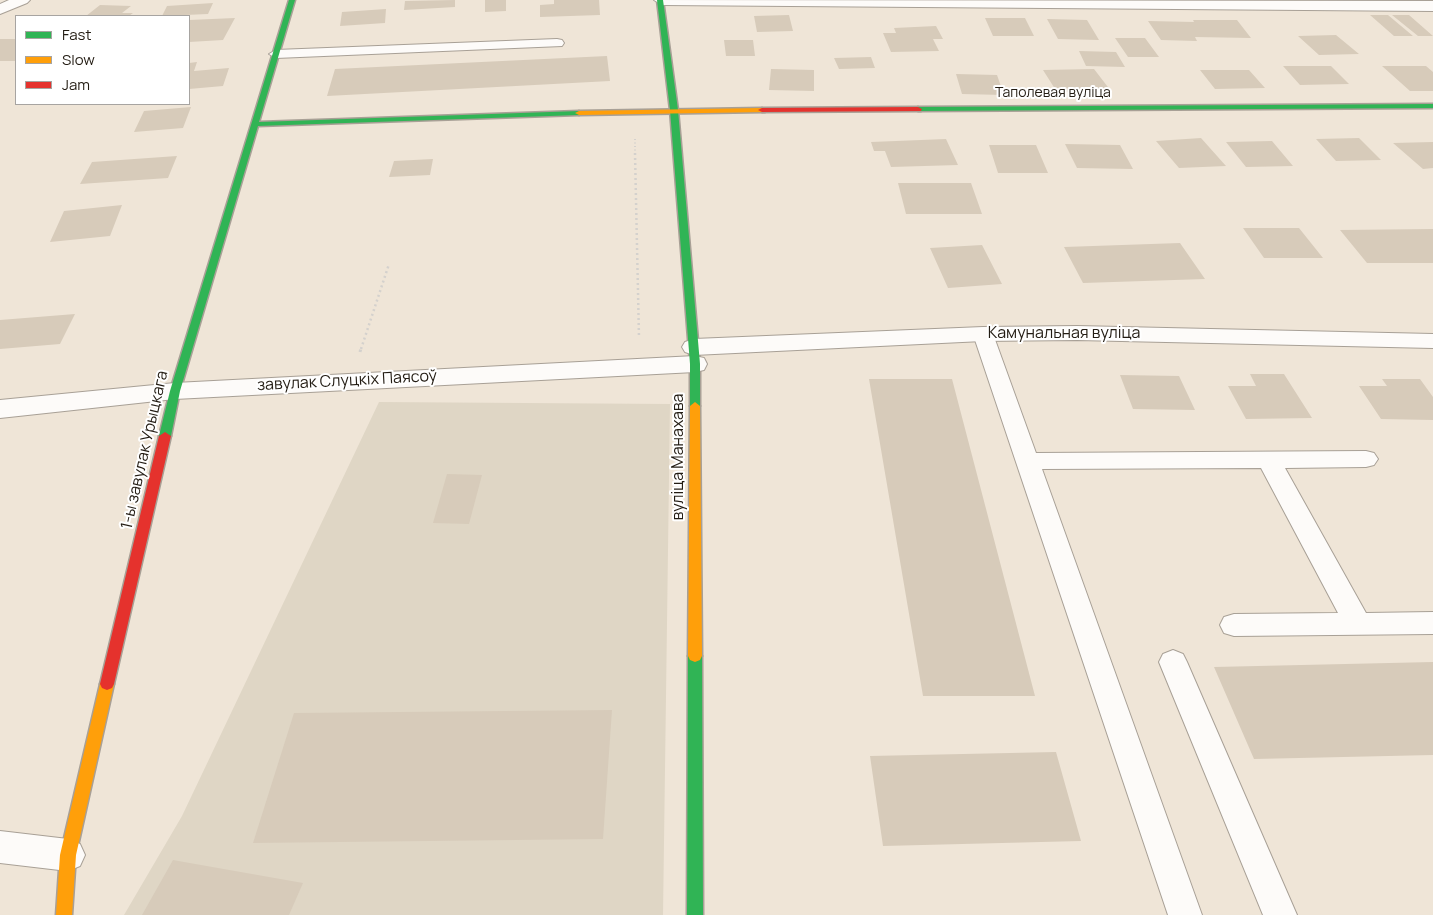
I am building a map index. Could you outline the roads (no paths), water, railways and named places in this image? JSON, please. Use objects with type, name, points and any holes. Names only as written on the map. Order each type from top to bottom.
[{"type":"street","points":[[0,9],[22,0]]},
{"type":"street","name":"1-ы завулак Урыцкага","points":[[64,915],[68,855],[175,391],[292,0]]},
{"type":"street","points":[[661,0],[1433,6]]},
{"type":"street","name":"вуліца Манахава","points":[[661,0],[674,110],[695,356],[694,915]]},
{"type":"street","name":"Таполевая вуліца","points":[[255,124],[674,110],[1433,106]]},
{"type":"street","name":"Камунальная вуліца","points":[[695,356],[982,334],[1087,333],[1433,341]]},
{"type":"street","name":"завулак Слуцкіх Паясоў","points":[[0,409],[175,391],[640,365],[695,356]]},
{"type":"lane","points":[[276,54],[558,44]]},
{"type":"lane","points":[[982,334],[1185,915]]},
{"type":"lane","points":[[1268,459],[1358,624]]},
{"type":"lane","points":[[1026,461],[1366,459]]},
{"type":"lane","points":[[1234,625],[1433,623]]},
{"type":"lane","points":[[1173,662],[1280,915]]},
{"type":"lane","points":[[0,847],[68,855]]}]
